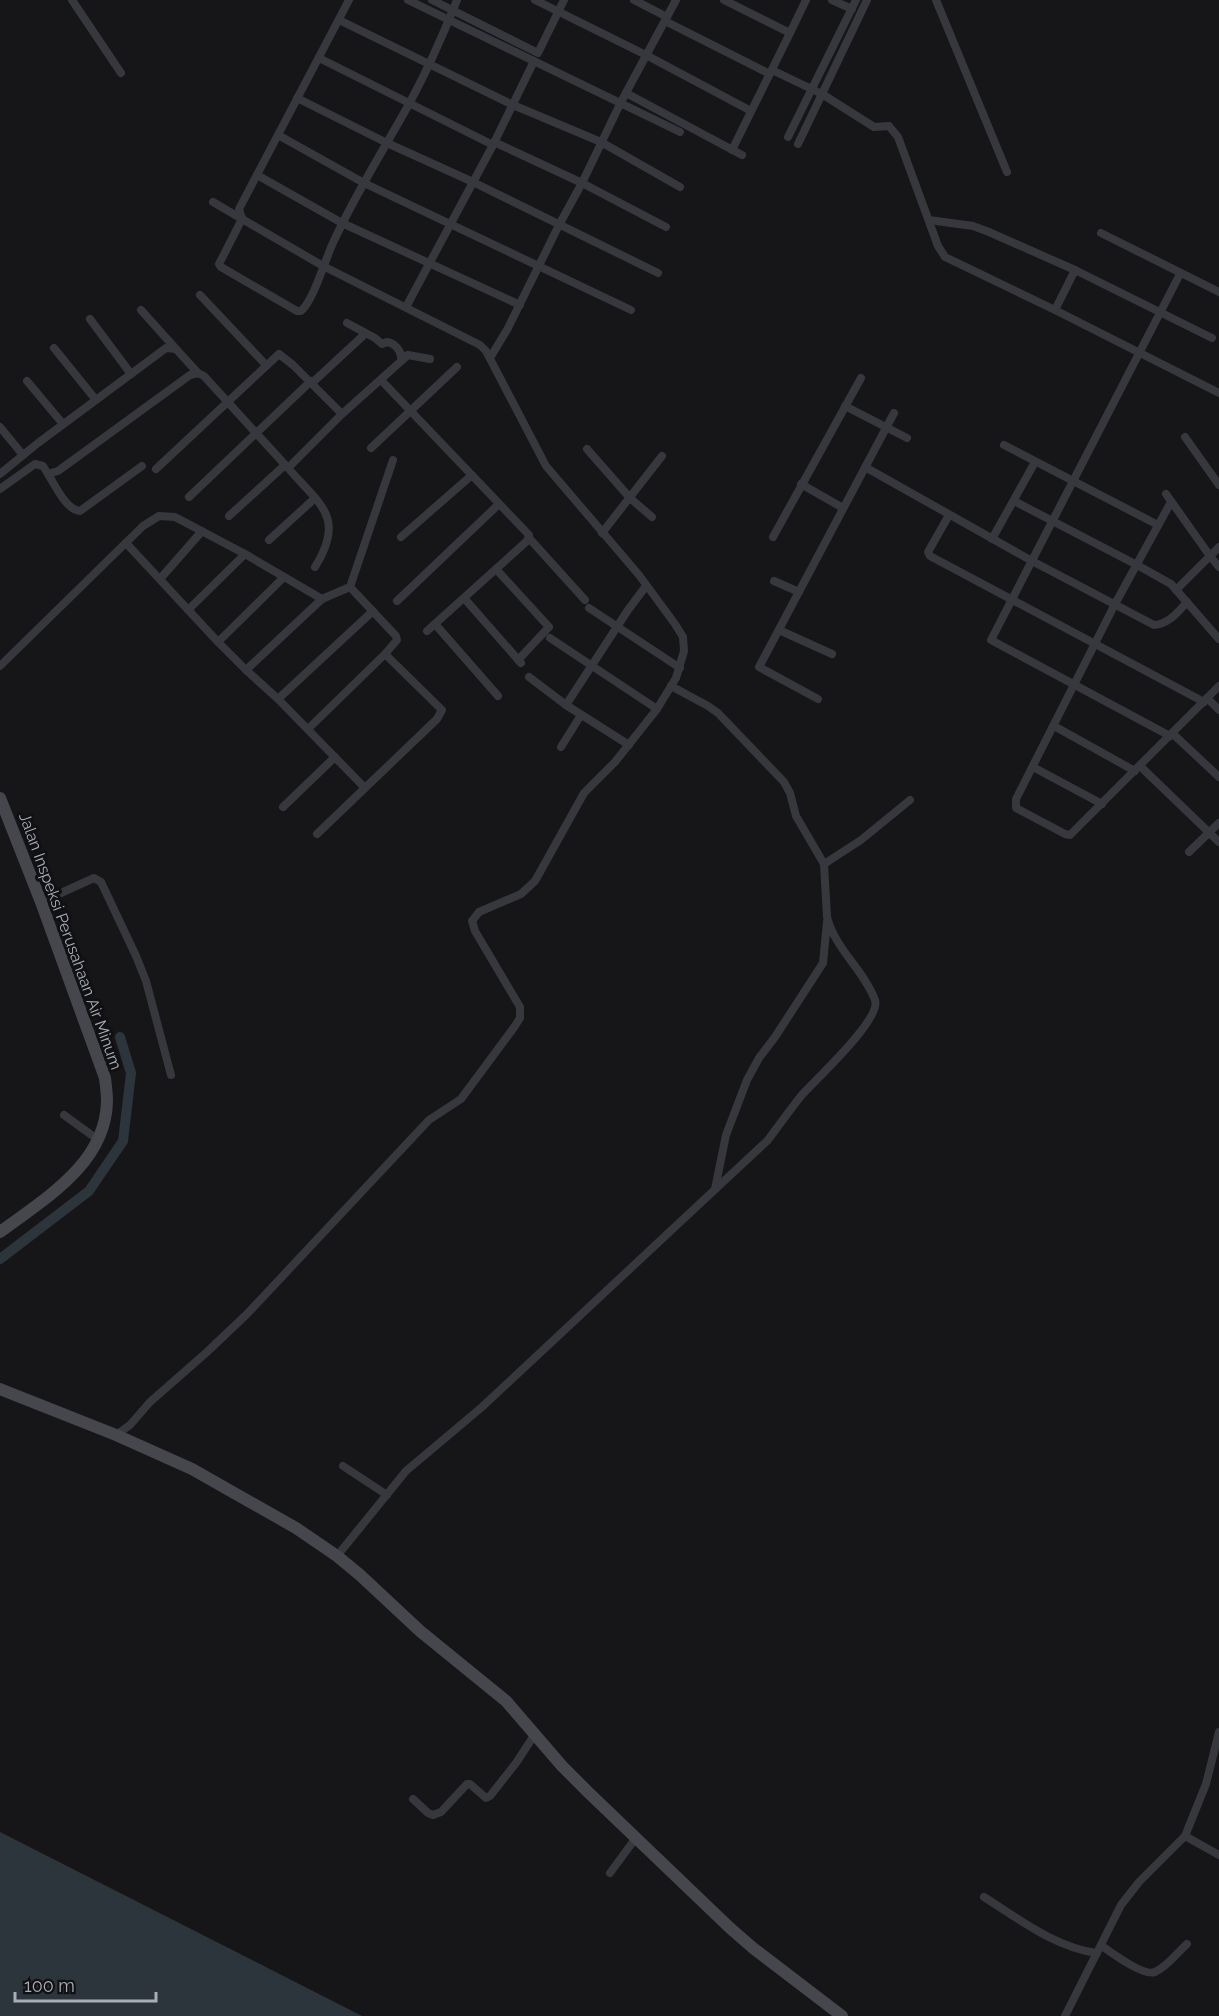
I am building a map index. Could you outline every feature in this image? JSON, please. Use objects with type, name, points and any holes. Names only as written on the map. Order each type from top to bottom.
[{"type":"street","points":[[72,0],[121,73]]},
{"type":"street","points":[[350,0],[239,209],[242,219],[220,259],[221,267],[301,311],[306,306],[320,277],[342,223],[409,103],[457,0]]},
{"type":"street","points":[[408,0],[680,132]]},
{"type":"street","points":[[432,0],[538,53],[564,0]]},
{"type":"street","points":[[535,0],[646,54],[752,111]]},
{"type":"street","points":[[634,0],[666,19],[771,72],[822,94],[874,127],[889,126],[893,129],[938,246],[945,256],[1219,393]]},
{"type":"street","points":[[490,358],[500,344],[621,102],[676,0]]},
{"type":"street","points":[[724,0],[790,33]]},
{"type":"street","points":[[732,150],[806,0]]},
{"type":"street","points":[[832,0],[852,9]]},
{"type":"street","points":[[788,137],[856,0]]},
{"type":"street","points":[[798,144],[867,0]]},
{"type":"street","points":[[936,0],[1007,172]]},
{"type":"street","points":[[339,20],[513,105],[601,142],[680,187]]},
{"type":"street","points":[[319,58],[493,144],[582,183],[666,227]]},
{"type":"street","points":[[406,307],[493,144],[534,61]]},
{"type":"street","points":[[626,93],[741,154]]},
{"type":"street","points":[[297,98],[658,273]]},
{"type":"street","points":[[278,135],[364,183],[631,310]]},
{"type":"street","points":[[257,175],[342,223],[520,305]]},
{"type":"street","points":[[116,1435],[247,1314],[429,1120],[461,1099],[515,1026],[521,1013],[517,1001],[472,926],[474,916],[520,894],[535,881],[584,793],[615,762],[657,709],[680,668],[684,651],[683,637],[639,575],[546,466],[486,351],[478,344],[323,266],[213,202]]},
{"type":"street","points":[[929,220],[973,226],[989,232],[1075,270],[1212,338]]},
{"type":"street","points":[[1101,233],[1219,292]]},
{"type":"street","points":[[1055,310],[1075,270]]},
{"type":"street","points":[[1180,274],[992,640],[1171,734],[1219,777]]},
{"type":"street","points":[[200,294],[266,365]]},
{"type":"street","points":[[141,310],[198,373],[204,376],[327,513],[330,528],[325,548],[315,567]]},
{"type":"street","points":[[90,319],[131,374]]},
{"type":"street","points":[[347,323],[382,344],[392,343],[401,357],[408,355],[430,359]]},
{"type":"street","points":[[189,496],[365,334]]},
{"type":"street","points":[[54,348],[96,400]]},
{"type":"street","points":[[0,474],[165,348],[176,349]]},
{"type":"street","points":[[156,469],[279,354],[342,414]]},
{"type":"street","points":[[229,516],[408,355]]},
{"type":"street","points":[[370,448],[457,367]]},
{"type":"street","points":[[48,474],[69,464],[190,375],[198,373]]},
{"type":"street","points":[[773,537],[861,378]]},
{"type":"street","points":[[381,380],[525,531],[587,604],[617,627],[680,668]]},
{"type":"street","points":[[27,381],[63,424]]},
{"type":"street","points":[[845,406],[907,438]]},
{"type":"street","points":[[818,699],[759,667],[894,413]]},
{"type":"street","points":[[0,427],[23,455]]},
{"type":"street","points":[[1185,437],[1219,485]]},
{"type":"street","points":[[1004,446],[1158,525]]},
{"type":"street","points":[[587,449],[630,498],[652,517]]},
{"type":"street","points":[[602,533],[662,456]]},
{"type":"street","points":[[246,670],[322,599],[350,587],[393,460]]},
{"type":"street","points":[[992,539],[1035,462]]},
{"type":"street","points":[[0,489],[35,464],[43,466],[69,506],[80,511],[142,466]]},
{"type":"street","points":[[865,467],[1032,561],[1154,625],[1162,624],[1188,602]]},
{"type":"street","points":[[401,537],[472,475]]},
{"type":"street","points":[[801,484],[843,508]]},
{"type":"street","points":[[1166,494],[1219,567]]},
{"type":"street","points":[[269,540],[314,499]]},
{"type":"street","points":[[1014,501],[1171,584],[1219,639]]},
{"type":"street","points":[[1172,502],[1115,604],[1016,799],[1016,808],[1070,835],[1219,686]]},
{"type":"street","points":[[397,600],[499,504]]},
{"type":"street","points":[[949,515],[928,555],[1095,645],[1205,700],[1219,710]]},
{"type":"street","points":[[0,666],[143,526],[159,516],[175,517],[322,599]]},
{"type":"street","points":[[160,579],[202,531]]},
{"type":"street","points":[[427,631],[529,538]]},
{"type":"street","points":[[126,543],[218,642],[278,699],[365,788]]},
{"type":"street","points":[[1176,590],[1219,547]]},
{"type":"street","points":[[188,610],[245,554]]},
{"type":"street","points":[[464,598],[520,662],[549,627],[496,569]]},
{"type":"street","points":[[218,642],[284,577]]},
{"type":"street","points":[[774,581],[799,592]]},
{"type":"street","points":[[566,705],[646,586]]},
{"type":"street","points":[[308,729],[386,654],[397,640],[396,636],[350,587]]},
{"type":"street","points":[[278,699],[373,611]]},
{"type":"street","points":[[435,624],[498,696]]},
{"type":"street","points":[[779,630],[832,654]]},
{"type":"street","points":[[550,638],[657,709]]},
{"type":"street","points":[[318,834],[441,713],[442,710],[438,705],[386,654]]},
{"type":"street","points":[[529,677],[566,705],[629,745]]},
{"type":"street","points":[[671,686],[718,713],[778,775],[790,793],[796,816],[824,864],[827,917],[823,963],[759,1058],[747,1080],[726,1135],[715,1190]]},
{"type":"street","points":[[561,747],[581,715]]},
{"type":"street","points":[[1054,726],[1138,768],[1219,842]]},
{"type":"street","points":[[283,807],[335,757]]},
{"type":"street","points":[[1033,767],[1102,804]]},
{"type":"street","name":"Jalan Inspeksi Perusahaan Air Minum","points":[[0,798],[41,902],[105,1078],[107,1102],[103,1125],[86,1160],[71,1178],[0,1232]]},
{"type":"street","points":[[824,864],[861,840],[910,800]]},
{"type":"street","points":[[1189,852],[1219,823]]},
{"type":"street","points":[[41,902],[94,878],[100,882],[146,981],[171,1075]]},
{"type":"street","points":[[337,1556],[406,1471],[482,1407],[768,1140],[802,1096],[873,1015],[876,1004],[870,990],[839,943],[827,917]]},
{"type":"street","points":[[64,1115],[97,1139]]},
{"type":"street","points":[[0,1389],[116,1435],[192,1469],[262,1507],[337,1556],[420,1631],[506,1701],[562,1766],[635,1839],[753,1947],[842,2016]]},
{"type":"street","points":[[343,1466],[387,1495]]},
{"type":"street","points":[[1065,2016],[1114,1916],[1128,1895],[1185,1836],[1206,1784],[1219,1732]]},
{"type":"street","points":[[413,1799],[433,1815],[441,1812],[467,1784],[470,1784],[481,1796],[486,1798],[490,1796],[535,1734]]},
{"type":"street","points":[[1185,1836],[1219,1855]]},
{"type":"street","points":[[610,1873],[635,1839]]},
{"type":"street","points":[[984,1897],[1058,1942],[1084,1952],[1099,1950],[1151,1973],[1157,1971],[1187,1944]]},
{"type":"shaded area","points":[[0,1832],[362,2016],[0,2016]]},
{"type":"waterway","points":[[0,1259],[89,1191],[123,1141],[131,1073],[120,1037]]}]
